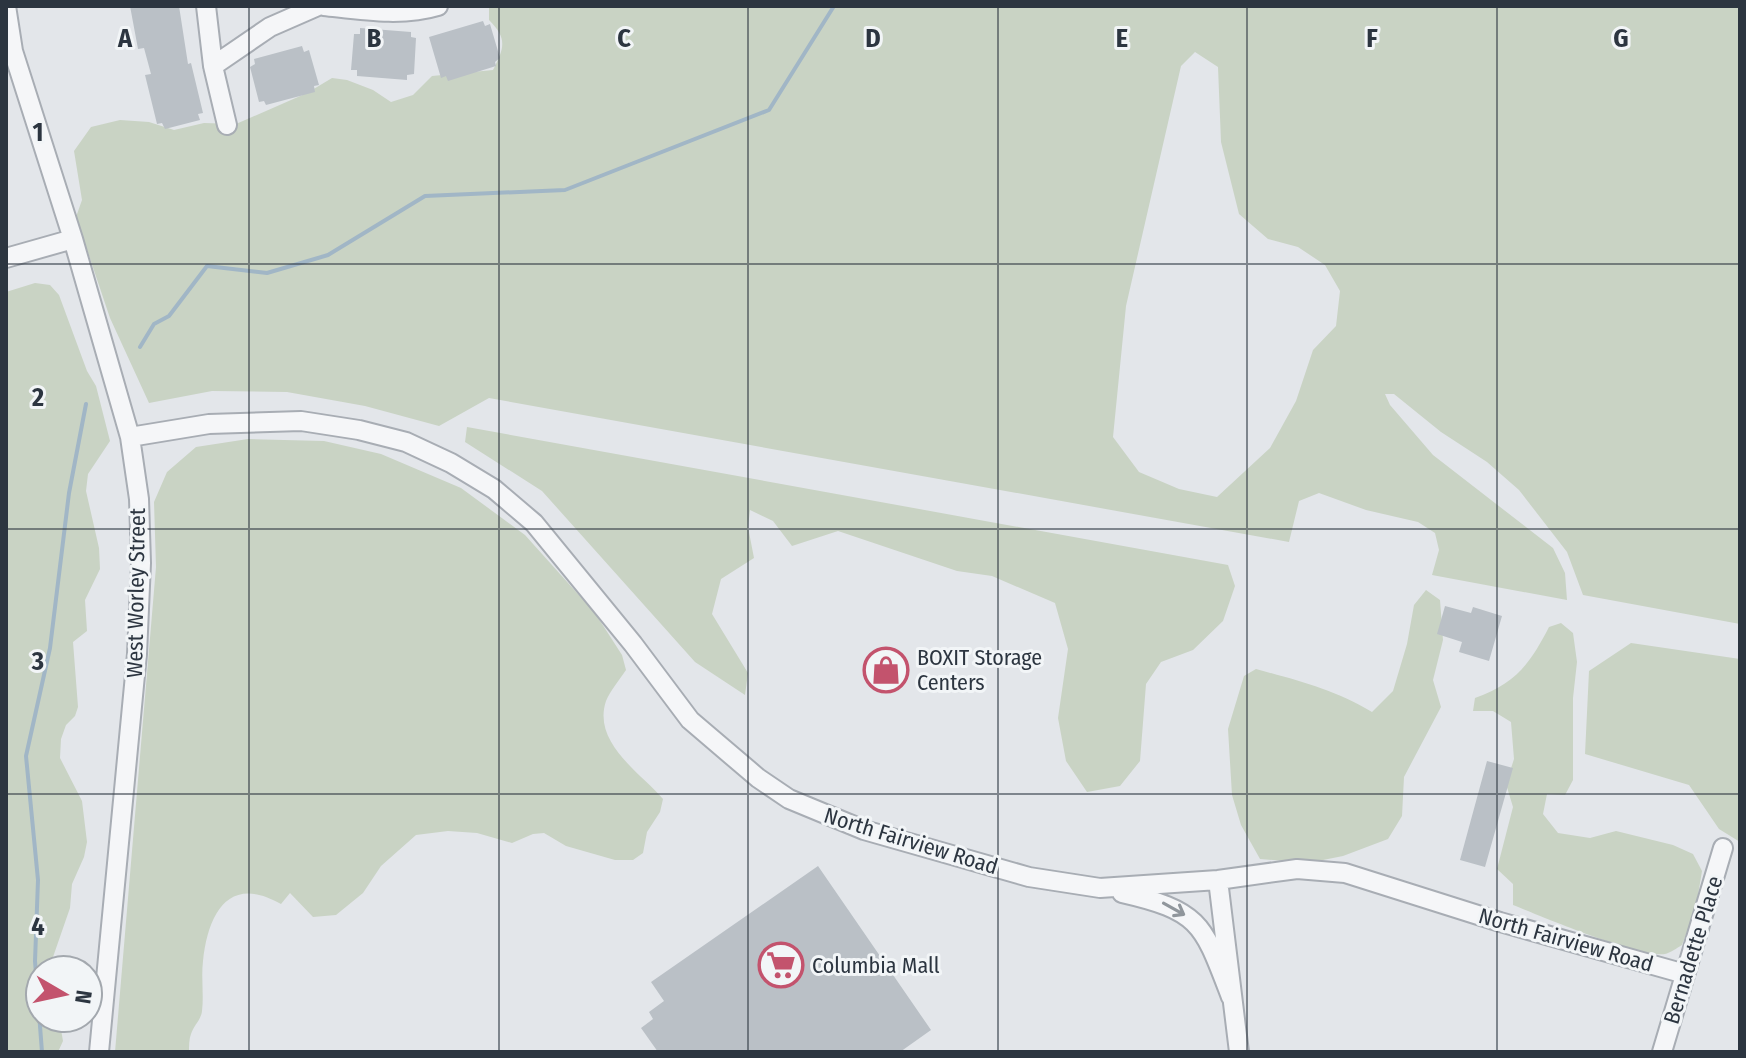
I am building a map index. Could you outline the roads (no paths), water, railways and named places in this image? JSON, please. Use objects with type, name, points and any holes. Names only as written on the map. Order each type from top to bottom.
[{"type":"street","name":"West Worley Street","points":[[6,6],[9,52],[73,239],[130,437],[139,510],[141,563],[137,654],[99,1052]]},
{"type":"street","points":[[206,6],[213,66],[227,125]]},
{"type":"street","points":[[213,66],[270,27],[321,6],[421,11],[438,6]]},
{"type":"street","points":[[6,258],[73,239]]},
{"type":"street","name":"North Fairview Road","points":[[130,437],[209,424],[301,421],[359,430],[417,447],[451,463],[494,489],[534,523],[633,644],[690,720],[758,778],[789,799],[864,830],[1029,877],[1100,888],[1218,880],[1297,869],[1345,873],[1500,922],[1685,974]]},
{"type":"street","name":"Bernadette Place","points":[[1662,1052],[1723,848]]},
{"type":"street","points":[[1218,880],[1239,1052]]},
{"type":"street","points":[[1100,888],[1161,902],[1198,924],[1213,949],[1231,997]]},
{"type":"waterway","points":[[140,347],[154,324],[169,316],[207,266],[267,273],[328,255],[425,196],[565,190],[769,110],[834,6]]},
{"type":"waterway","points":[[42,1052],[35,961],[38,880],[26,756],[50,648],[69,493],[86,404]]},
{"type":"place","name":"BOXIT Storage Centers","points":[[886,670]]},
{"type":"place","name":"Columbia Mall","points":[[781,965]]}]
